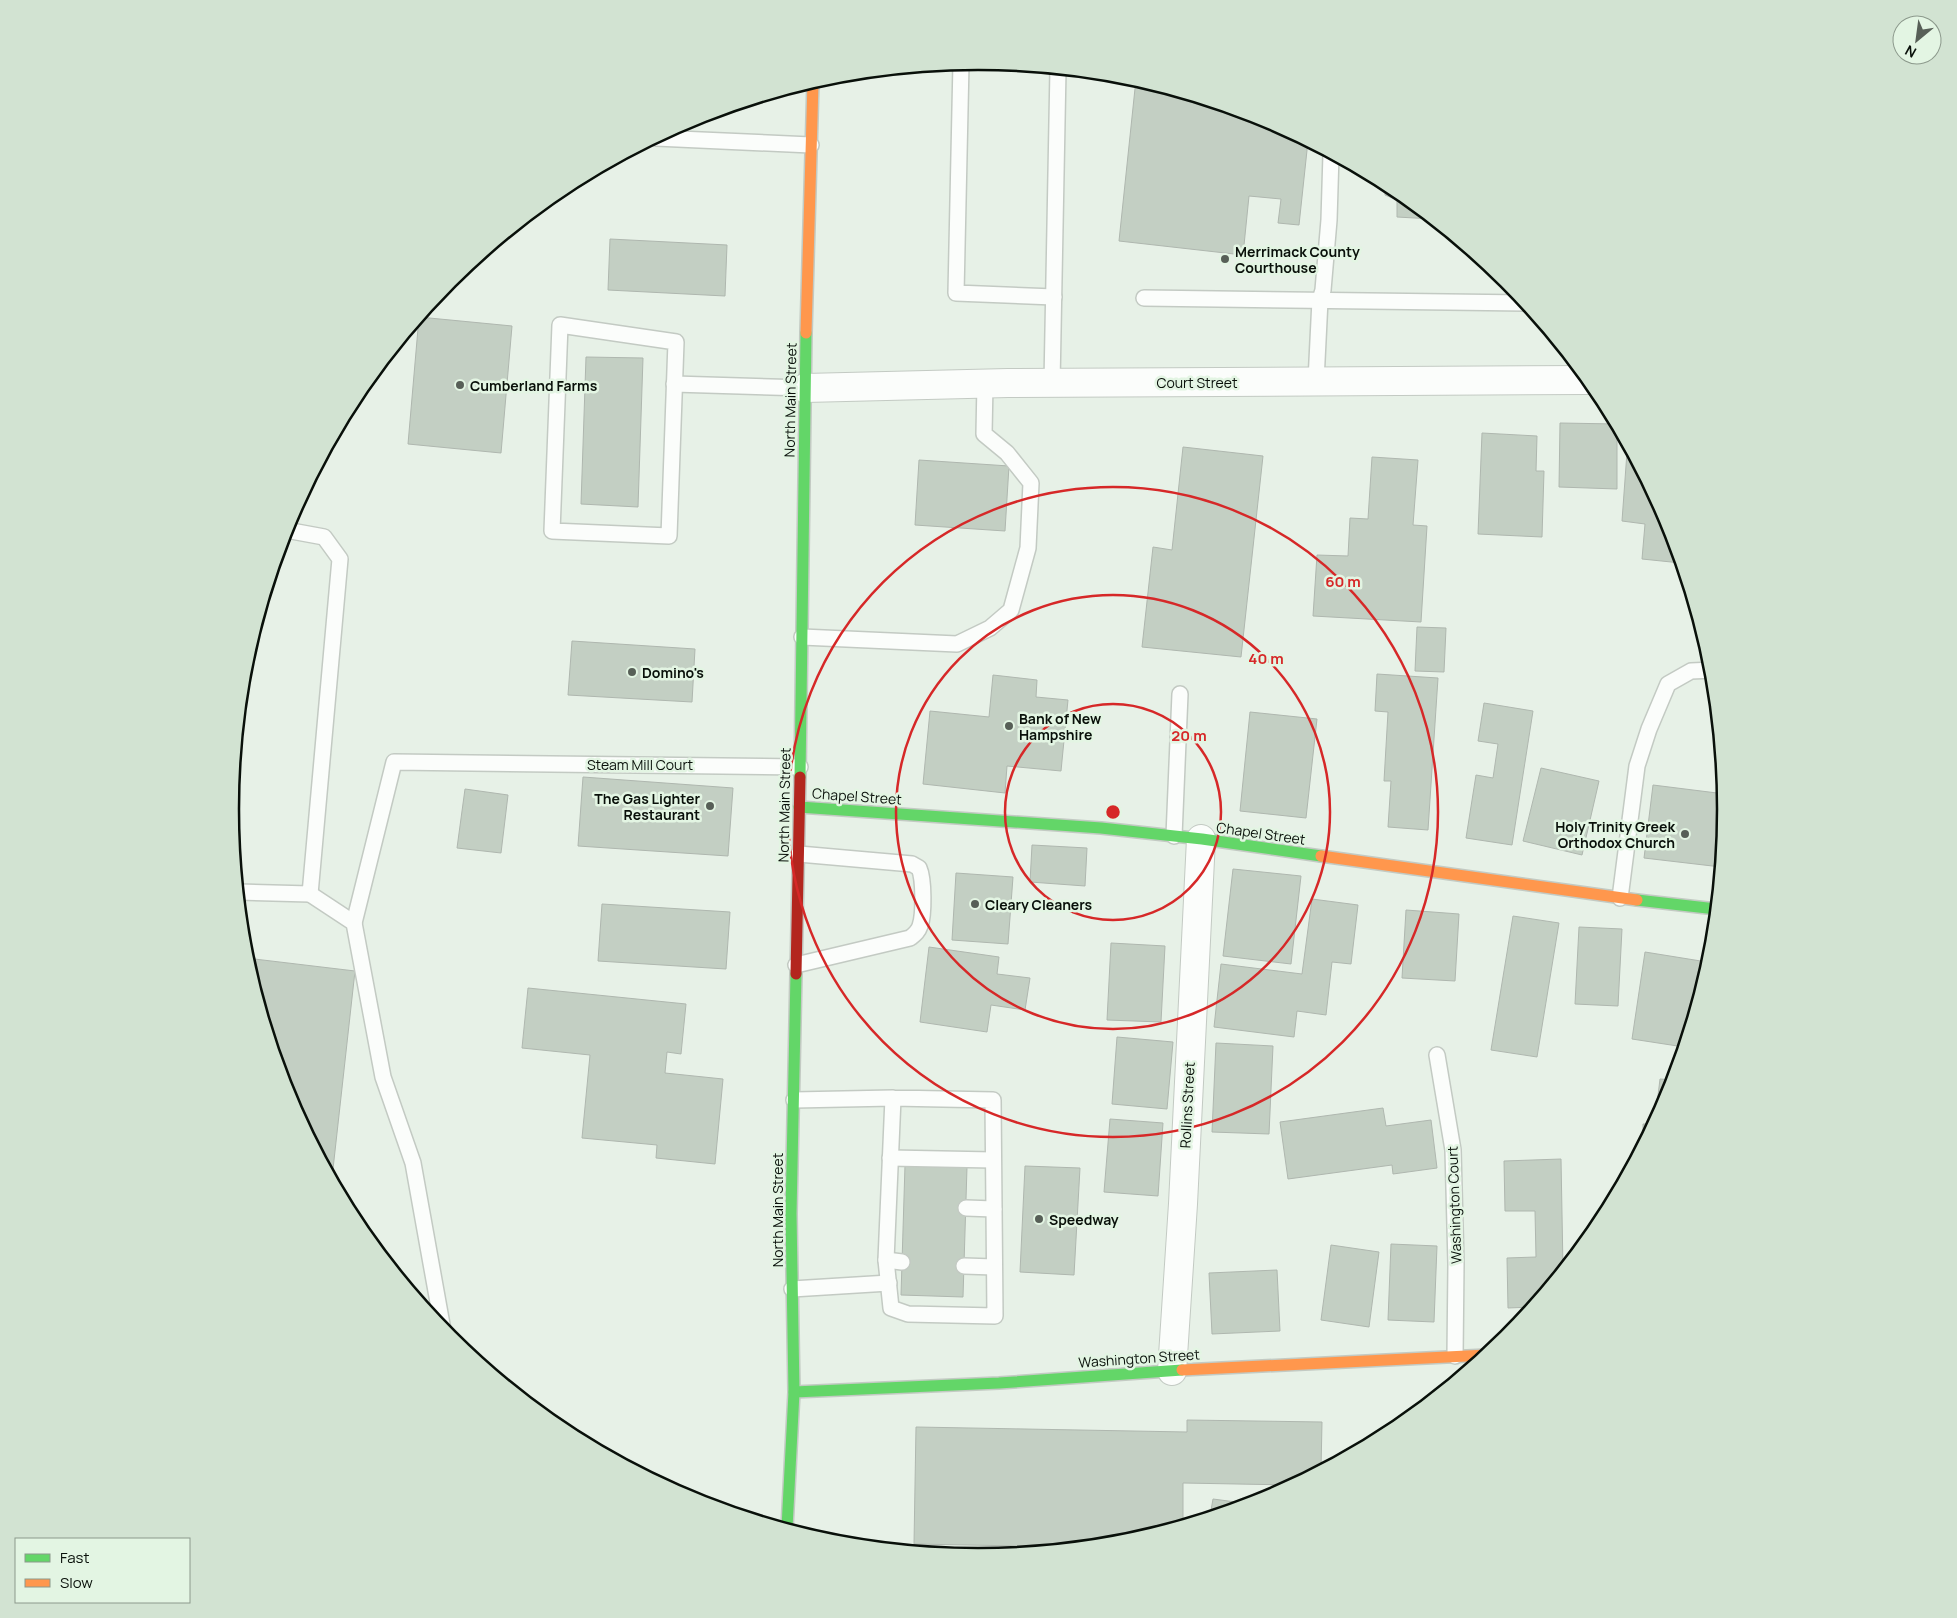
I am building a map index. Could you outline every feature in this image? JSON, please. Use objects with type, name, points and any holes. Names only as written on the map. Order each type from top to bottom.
[{"type":"street","name":"North Main Street","points":[[787,1523],[794,1392],[791,1214],[800,767],[804,388],[813,89]]},
{"type":"street","name":"Court Street","points":[[804,388],[1052,383],[1579,378]]},
{"type":"street","name":"Chapel Street","points":[[799,807],[1030,822],[1201,839],[1620,898],[1710,908]]},
{"type":"street","name":"Rollins Street","points":[[1172,1371],[1183,1204],[1201,839]]},
{"type":"street","name":"Washington Street","points":[[794,1392],[999,1383],[1172,1371],[1476,1355]]},
{"type":"lane","points":[[961,71],[956,293],[1054,297]]},
{"type":"lane","points":[[1052,383],[1058,75]]},
{"type":"lane","points":[[668,139],[811,145]]},
{"type":"lane","points":[[1316,381],[1320,300],[1329,220],[1331,160]]},
{"type":"lane","points":[[1144,298],[1516,303]]},
{"type":"lane","points":[[560,325],[676,342],[674,384],[669,536],[552,531],[560,325]]},
{"type":"lane","points":[[674,384],[804,388]]},
{"type":"lane","points":[[802,637],[957,644],[990,628],[1011,610],[1028,548],[1030,483],[1007,453],[984,434],[985,384]]},
{"type":"lane","points":[[294,531],[324,537],[340,559],[310,894]]},
{"type":"lane","points":[[1620,898],[1637,766],[1650,729],[1668,684],[1691,671],[1704,670]]},
{"type":"lane","points":[[1174,836],[1180,694]]},
{"type":"lane","name":"Steam Mill Court","points":[[354,923],[394,762],[800,767]]},
{"type":"lane","points":[[796,965],[910,938],[917,932],[921,924],[922,876],[919,868],[912,864],[798,854]]},
{"type":"lane","points":[[245,892],[310,894],[354,923],[383,1077],[413,1163],[440,1315]]},
{"type":"lane","name":"Washington Court","points":[[1437,1055],[1454,1150],[1455,1356]]},
{"type":"lane","points":[[794,1100],[893,1098],[993,1100],[995,1316],[908,1314],[891,1308],[886,1260],[896,1207],[890,1158],[893,1098]]},
{"type":"lane","points":[[890,1158],[993,1160]]},
{"type":"lane","points":[[966,1208],[994,1209]]},
{"type":"lane","points":[[886,1260],[902,1262]]},
{"type":"lane","points":[[964,1266],[994,1267]]},
{"type":"lane","points":[[792,1289],[889,1283]]},
{"type":"building","points":[[1135,87],[1216,109],[1261,126],[1307,147],[1299,225],[1278,223],[1281,199],[1249,196],[1243,255],[1119,241]]},
{"type":"building","points":[[1397,201],[1422,218],[1397,217]]},
{"type":"building","points":[[610,239],[727,245],[725,296],[608,290]]},
{"type":"building","name":"Cumberland Farms","points":[[427,318],[512,326],[501,453],[408,444],[418,328],[423,322]]},
{"type":"building","name":"Cumberland Farms","points":[[586,357],[643,358],[638,507],[581,504]]},
{"type":"building","points":[[1560,423],[1608,424],[1617,438],[1617,489],[1559,487]]},
{"type":"building","points":[[1482,433],[1537,436],[1536,471],[1544,471],[1542,537],[1478,534]]},
{"type":"building","points":[[1183,447],[1263,456],[1241,657],[1142,647],[1153,547],[1172,550]]},
{"type":"building","points":[[1627,456],[1661,526],[1675,562],[1642,559],[1645,524],[1622,521]]},
{"type":"building","points":[[1372,457],[1418,460],[1413,525],[1427,526],[1421,622],[1313,616],[1317,555],[1348,556],[1350,518],[1368,519]]},
{"type":"building","points":[[919,460],[1009,466],[1005,531],[915,525]]},
{"type":"building","points":[[1417,627],[1446,628],[1444,672],[1415,671]]},
{"type":"building","name":"Domino's","points":[[572,641],[695,649],[692,702],[568,695]]},
{"type":"building","points":[[1377,674],[1438,678],[1428,830],[1388,827],[1391,781],[1384,781],[1388,712],[1375,711]]},
{"type":"building","points":[[993,675],[1037,680],[1036,697],[1068,700],[1061,771],[1007,766],[1005,793],[923,784],[930,711],[989,717]]},
{"type":"building","points":[[1484,703],[1533,711],[1512,845],[1466,838],[1476,775],[1493,778],[1498,744],[1478,741]]},
{"type":"building","points":[[1250,712],[1317,719],[1306,818],[1240,811]]},
{"type":"building","points":[[1541,768],[1599,781],[1582,855],[1523,841]]},
{"type":"building","points":[[583,777],[733,788],[728,856],[578,846]]},
{"type":"building","name":"Holy Trinity Greek Orthodox Church","points":[[1653,785],[1717,793],[1715,866],[1644,858]]},
{"type":"building","points":[[465,789],[508,795],[501,853],[457,848]]},
{"type":"building","points":[[1032,845],[1087,848],[1085,886],[1030,882]]},
{"type":"building","points":[[1233,869],[1301,876],[1291,964],[1223,956]]},
{"type":"building","points":[[956,873],[1013,877],[1008,944],[952,940]]},
{"type":"building","points":[[1312,899],[1358,905],[1351,964],[1332,962],[1326,1015],[1297,1011],[1294,1037],[1214,1027],[1221,964],[1302,974]]},
{"type":"building","points":[[602,904],[730,912],[726,969],[598,961]]},
{"type":"building","points":[[1406,910],[1459,914],[1455,981],[1402,978]]},
{"type":"building","points":[[1513,916],[1559,923],[1537,1057],[1491,1050]]},
{"type":"building","points":[[1579,927],[1622,929],[1618,1006],[1575,1004]]},
{"type":"building","points":[[1111,943],[1165,946],[1161,1022],[1107,1020]]},
{"type":"building","points":[[929,947],[999,957],[997,974],[1030,978],[1025,1010],[991,1005],[987,1032],[920,1022]]},
{"type":"building","points":[[1645,952],[1701,961],[1678,1046],[1632,1039]]},
{"type":"building","points":[[255,959],[355,971],[333,1167],[316,1136],[296,1092],[279,1047]]},
{"type":"building","points":[[528,988],[686,1004],[681,1054],[667,1052],[665,1073],[723,1079],[715,1164],[656,1158],[657,1145],[582,1138],[590,1055],[522,1048]]},
{"type":"building","points":[[1117,1037],[1173,1042],[1167,1109],[1112,1104]]},
{"type":"building","points":[[1216,1043],[1273,1046],[1269,1134],[1212,1132]]},
{"type":"building","points":[[1660,1079],[1666,1079],[1661,1092],[1657,1100]]},
{"type":"building","points":[[1383,1108],[1386,1126],[1431,1120],[1437,1168],[1393,1174],[1392,1165],[1288,1179],[1280,1122]]},
{"type":"building","points":[[1110,1119],[1163,1123],[1158,1196],[1104,1192]]},
{"type":"building","points":[[1561,1159],[1563,1262],[1524,1307],[1508,1308],[1507,1258],[1536,1257],[1535,1211],[1505,1211],[1504,1161]]},
{"type":"building","points":[[905,1165],[967,1167],[963,1297],[901,1295]]},
{"type":"building","points":[[1025,1166],[1080,1168],[1074,1275],[1020,1272]]},
{"type":"building","points":[[1391,1244],[1437,1246],[1434,1322],[1388,1320]]},
{"type":"building","points":[[1331,1245],[1379,1252],[1369,1327],[1321,1320]]},
{"type":"building","points":[[1277,1270],[1280,1331],[1212,1334],[1209,1273]]},
{"type":"building","points":[[1187,1420],[1322,1422],[1321,1463],[1277,1485],[1183,1483],[1183,1519],[1123,1534],[1075,1542],[1027,1546],[914,1544],[916,1427],[1187,1432]]},
{"type":"building","points":[[1213,1499],[1235,1502],[1216,1509],[1211,1511]]},
{"type":"traffic: fast","points":[[800,777],[806,333]]},
{"type":"traffic: fast","points":[[799,807],[1101,828],[1202,839],[1321,856]]},
{"type":"traffic: fast","points":[[1637,900],[1710,908]]},
{"type":"traffic: fast","points":[[787,1523],[794,1392],[791,1214],[796,974]]},
{"type":"traffic: fast","points":[[794,1392],[999,1383],[1182,1370]]},
{"type":"traffic: slow","points":[[806,333],[813,89]]},
{"type":"traffic: slow","points":[[1321,856],[1637,900]]},
{"type":"traffic: slow","points":[[1182,1370],[1476,1356]]},
{"type":"traffic: jam","points":[[796,974],[800,777]]},
{"type":"place","name":"Merrimack County Courthouse","points":[[1225,259]]},
{"type":"place","name":"Cumberland Farms","points":[[460,385]]},
{"type":"place","name":"Domino's","points":[[632,672]]},
{"type":"place","name":"Bank of New Hampshire","points":[[1009,726]]},
{"type":"place","name":"The Gas Lighter Restaurant","points":[[710,806]]},
{"type":"place","name":"Holy Trinity Greek Orthodox Church","points":[[1685,834]]},
{"type":"place","name":"Cleary Cleaners","points":[[975,904]]},
{"type":"place","name":"Speedway","points":[[1039,1219]]}]
